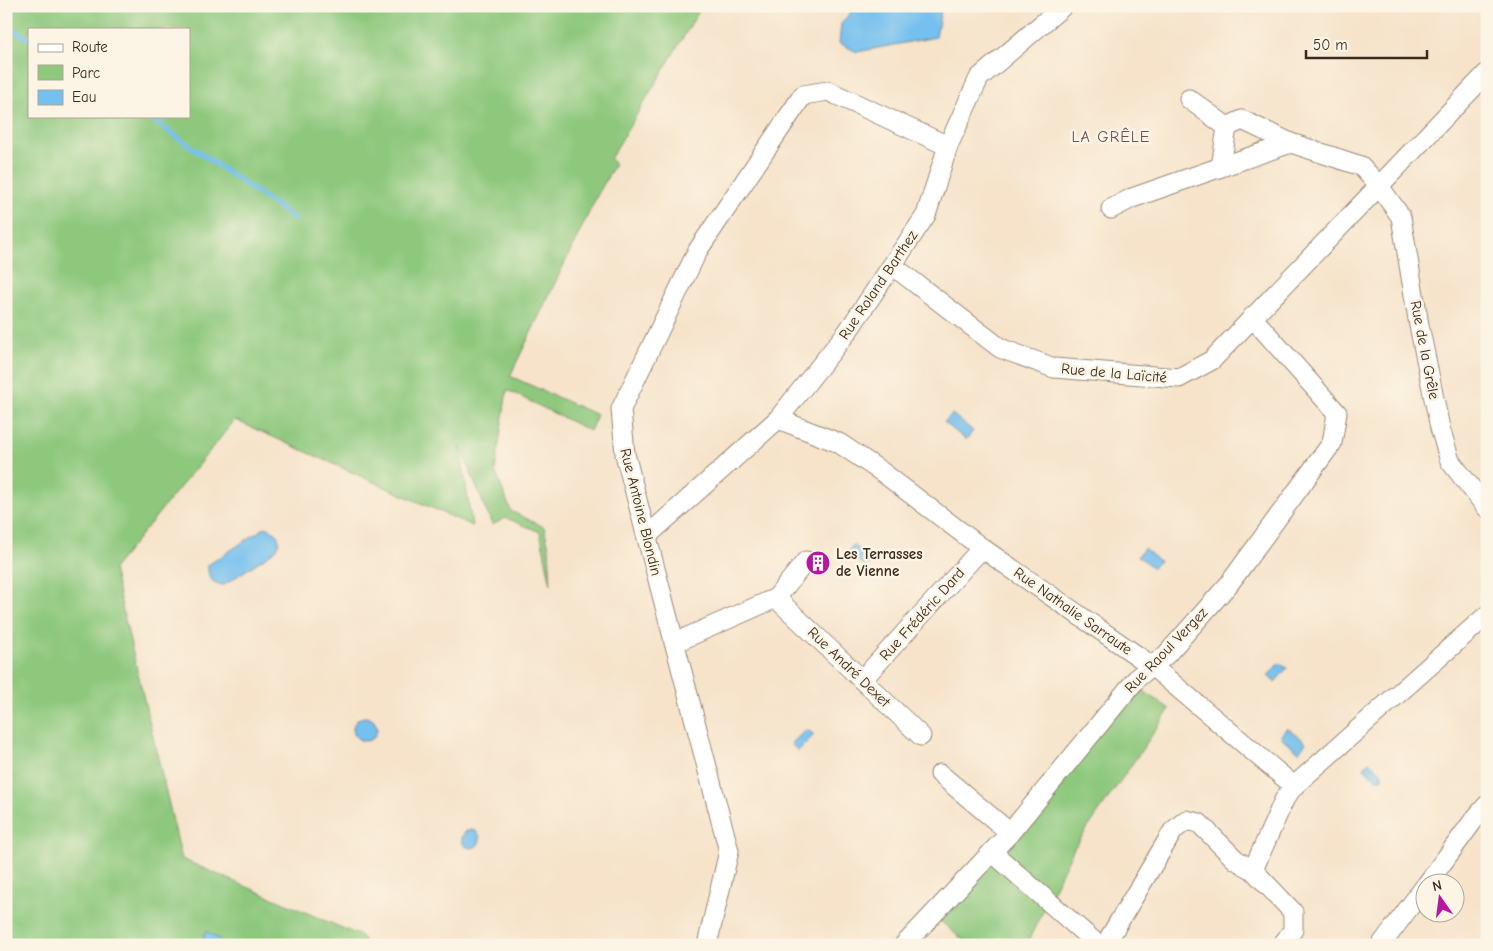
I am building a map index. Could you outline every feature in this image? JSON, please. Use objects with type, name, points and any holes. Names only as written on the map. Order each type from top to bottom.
[{"type":"street","name":"Rue Roland Barthez","points":[[647,536],[778,419],[848,331],[926,215],[948,146],[979,78],[1063,6]]},
{"type":"street","points":[[1379,186],[1487,73]]},
{"type":"street","name":"Rue Antoine Blondin","points":[[707,945],[728,851],[625,454],[621,409],[698,250],[803,95],[828,92],[948,146]]},
{"type":"street","points":[[1189,99],[1226,127],[1221,167]]},
{"type":"street","name":"Rue de la Grêle","points":[[1226,127],[1242,120],[1291,144],[1360,166],[1379,186],[1401,217],[1419,325],[1440,428],[1450,461],[1487,508]]},
{"type":"street","points":[[1111,209],[1132,198],[1291,144]]},
{"type":"street","name":"Rue de la Laïcité","points":[[893,266],[1000,348],[1054,368],[1179,378],[1212,360],[1252,316],[1379,186]]},
{"type":"street","name":"Rue Raoul Vergez","points":[[904,945],[1009,834],[1138,677],[1166,655],[1230,584],[1332,442],[1337,414],[1252,316]]},
{"type":"street","name":"Rue Nathalie Sarraute","points":[[778,419],[839,443],[882,472],[982,548],[1152,666],[1294,786]]},
{"type":"street","name":"Rue Frédéric Dard","points":[[862,680],[982,548]]},
{"type":"street","points":[[674,643],[776,598],[806,561]]},
{"type":"street","name":"Rue André Dexet","points":[[776,598],[921,736]]},
{"type":"street","points":[[1253,870],[1285,798],[1294,786],[1487,615]]},
{"type":"street","points":[[940,774],[1009,834]]},
{"type":"street","points":[[1434,874],[1487,806]]},
{"type":"street","points":[[1105,945],[1173,831],[1186,820],[1199,823],[1236,860],[1253,870],[1293,912],[1293,930],[1282,945]]},
{"type":"street","points":[[992,852],[1098,945]]},
{"type":"street","points":[[1381,945],[1416,898]]},
{"type":"green space","points":[[6,6],[702,6],[610,159],[615,164],[598,194],[510,376],[597,415],[590,431],[507,390],[495,471],[511,511],[544,527],[549,548],[551,585],[540,532],[506,518],[492,525],[460,446],[472,526],[235,420],[113,569],[182,859],[361,936],[367,945],[6,945]]},
{"type":"green space","points":[[1142,690],[1170,709],[1074,848],[1026,945],[969,945],[939,920],[1133,695]]},
{"type":"water","points":[[856,6],[939,6],[941,10],[936,37],[857,52],[839,43],[841,24]]},
{"type":"water","points":[[952,414],[973,431],[966,440],[944,422]]},
{"type":"water","points":[[266,527],[276,532],[279,545],[276,550],[224,585],[211,580],[208,573],[208,565]]},
{"type":"water","points":[[853,545],[871,557],[871,563],[865,566],[847,554]]},
{"type":"water","points":[[1144,548],[1159,561],[1153,568],[1138,556]]},
{"type":"water","points":[[1279,663],[1287,668],[1275,682],[1268,676]]},
{"type":"water","points":[[365,717],[373,721],[377,729],[373,737],[365,741],[357,737],[353,729],[357,721]]},
{"type":"water","points":[[807,729],[814,735],[798,751],[791,744]]},
{"type":"water","points":[[1286,729],[1289,729],[1306,742],[1299,752],[1282,738],[1281,735]]},
{"type":"water","points":[[1369,761],[1382,773],[1382,779],[1376,779],[1364,768]]},
{"type":"water","points":[[471,830],[477,833],[480,839],[477,845],[471,848],[465,845],[462,839],[465,833]]},
{"type":"water","points":[[207,931],[227,945],[198,945]]},
{"type":"waterway","points":[[6,25],[28,38]]},
{"type":"waterway","points":[[150,118],[295,219]]},
{"type":"place","name":"Les Terrasses de Vienne","points":[[818,563]]},
{"type":"district","name":"LA GRÊLE","points":[[1111,136]]}]
